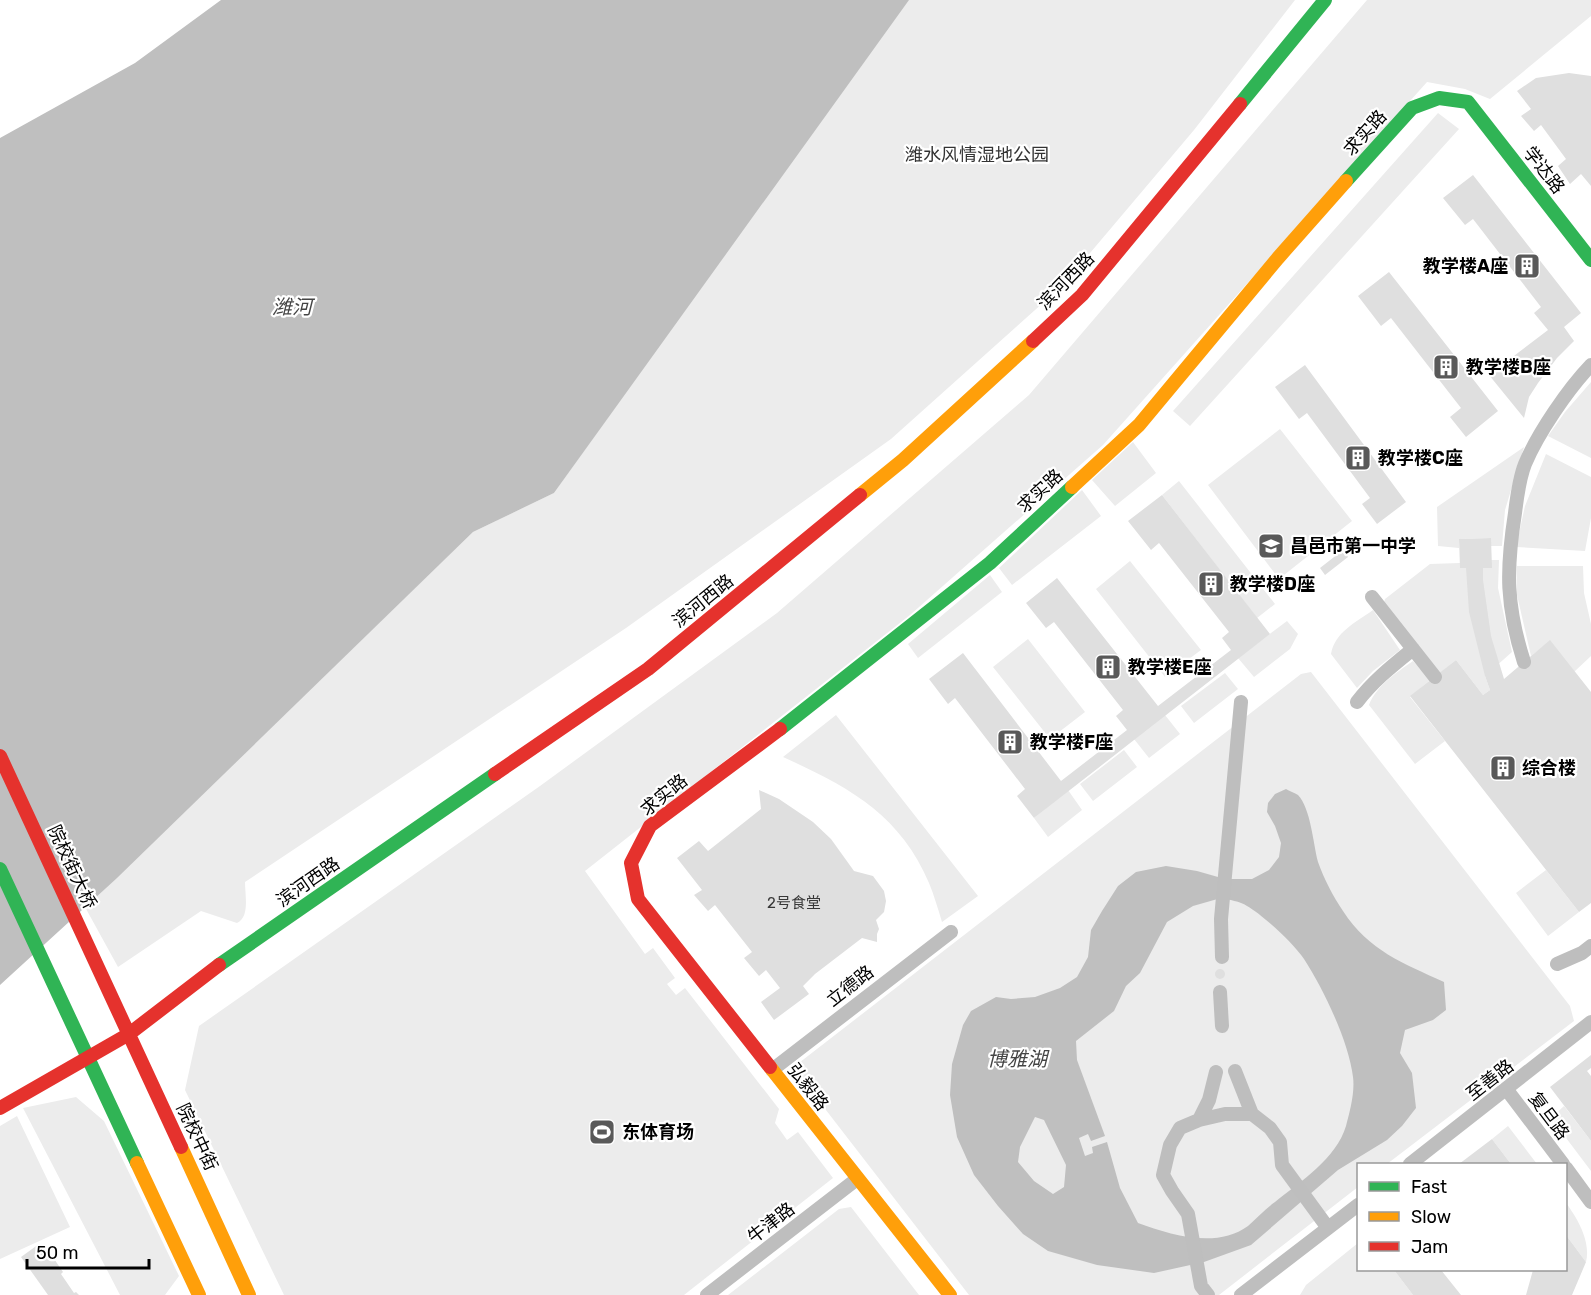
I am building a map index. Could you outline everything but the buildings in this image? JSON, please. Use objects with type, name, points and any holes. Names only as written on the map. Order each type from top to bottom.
[{"type":"street","name":"滨河西路","points":[[0,1108],[129,1034],[199,979],[648,669],[903,460],[1082,295],[1325,0]]},
{"type":"street","name":"求实路","points":[[638,899],[631,863],[650,826],[806,710],[990,563],[1139,425],[1278,258],[1412,108],[1439,98],[1468,102]]},
{"type":"street","name":"学达路","points":[[1468,102],[1591,260]]},
{"type":"street","points":[[1524,662],[1511,615],[1508,590],[1509,556],[1518,496],[1525,465],[1538,440],[1579,377],[1591,365]]},
{"type":"street","points":[[1372,597],[1435,676]]},
{"type":"street","points":[[1357,702],[1382,674],[1413,649]]},
{"type":"street","points":[[1222,957],[1221,919],[1241,702]]},
{"type":"street","name":"院校街大桥","points":[[0,756],[111,994]]},
{"type":"street","points":[[0,868],[199,1295]]},
{"type":"street","name":"弘毅路","points":[[638,899],[950,1295]]},
{"type":"street","name":"立德路","points":[[772,1070],[951,932]]},
{"type":"street","points":[[1557,964],[1582,953],[1591,946]]},
{"type":"street","points":[[1220,992],[1222,1026]]},
{"type":"street","name":"院校中街","points":[[111,994],[249,1295]]},
{"type":"street","name":"至善路","points":[[1411,1163],[1591,1022]]},
{"type":"street","points":[[1235,1071],[1252,1114],[1270,1128],[1280,1142],[1282,1165],[1328,1228]]},
{"type":"street","points":[[1199,1120],[1209,1100],[1216,1072]]},
{"type":"street","name":"复旦路","points":[[1507,1090],[1562,1163]]},
{"type":"street","points":[[1205,1291],[1188,1214],[1163,1174],[1170,1145],[1180,1128],[1199,1120],[1225,1114],[1252,1114]]},
{"type":"street","name":"复旦路","points":[[1567,1170],[1591,1202]]},
{"type":"street","name":"牛津路","points":[[707,1295],[857,1179]]},
{"type":"street","points":[[1240,1295],[1357,1206]]},
{"type":"green space","name":"潍水风情湿地公园","points":[[905,0],[1295,0],[1194,130],[1063,285],[891,439],[626,628],[245,882],[245,911],[244,916],[237,923],[201,911],[118,967],[85,907],[473,532],[554,493]]},
{"type":"green space","points":[[1367,0],[1591,0],[1591,16],[1490,99],[1465,89],[1427,82],[1103,445],[910,615],[585,871],[645,954],[653,948],[675,978],[667,984],[676,995],[685,988],[779,1109],[775,1123],[787,1140],[798,1132],[833,1178],[684,1295],[284,1295],[185,1090],[199,1026],[540,786],[777,613],[1029,395]]},
{"type":"green space","points":[[1438,113],[1459,129],[1190,426],[1173,411]]},
{"type":"green space","points":[[1591,382],[1591,458],[1548,436]]},
{"type":"green space","points":[[1280,429],[1352,521],[1279,579],[1208,485]]},
{"type":"green space","points":[[1133,442],[1156,473],[1115,506],[1092,480]]},
{"type":"green space","points":[[1524,447],[1505,510],[1502,546],[1491,546],[1491,538],[1459,539],[1459,548],[1438,546],[1437,507]]},
{"type":"green space","points":[[1546,454],[1591,477],[1591,518],[1585,551],[1516,547],[1525,506]]},
{"type":"green space","points":[[1179,481],[1275,604],[1257,618],[1162,495]]},
{"type":"green space","points":[[1082,490],[1101,516],[1012,585],[999,568]]},
{"type":"green space","points":[[1491,560],[1499,560],[1498,588],[1512,652],[1485,676],[1490,690],[1483,695],[1456,660],[1439,674],[1383,605],[1385,599],[1430,564],[1460,563],[1460,568],[1491,568]]},
{"type":"green space","points":[[1130,561],[1201,650],[1165,677],[1096,589]]},
{"type":"green space","points":[[1517,566],[1583,566],[1584,593],[1591,624],[1591,656],[1574,672],[1550,641],[1531,656],[1517,595]]},
{"type":"green space","points":[[990,575],[1002,592],[918,658],[908,644]]},
{"type":"green space","points":[[1373,610],[1400,650],[1373,671],[1357,688],[1331,654],[1341,634]]},
{"type":"green space","points":[[1287,621],[1298,634],[1290,649],[1254,677],[1238,658]]},
{"type":"green space","points":[[1028,639],[1085,712],[1050,739],[993,667]]},
{"type":"green space","points":[[1413,661],[1430,680],[1410,697],[1445,741],[1415,764],[1369,705],[1382,685]]},
{"type":"green space","points":[[1311,672],[1570,1006],[1574,1021],[1388,1163],[1357,1163],[1357,1188],[1219,1295],[969,1295],[795,1070],[795,1066],[1301,674]]},
{"type":"green space","points":[[1225,673],[1238,689],[1194,723],[1181,706]]},
{"type":"green space","points":[[836,715],[978,896],[942,922],[931,888],[917,859],[887,820],[850,791],[783,757]]},
{"type":"green space","points":[[1165,715],[1180,734],[1149,758],[1134,739]]},
{"type":"green space","points":[[1124,750],[1137,767],[1093,801],[1080,784]]},
{"type":"green space","points":[[1068,790],[1082,810],[1048,837],[1034,818]]},
{"type":"green space","points":[[1546,870],[1579,912],[1548,936],[1516,893]]},
{"type":"green space","points":[[76,1097],[104,1121],[179,1276],[165,1295],[120,1295],[23,1108]]},
{"type":"green space","points":[[1564,1106],[1591,1141],[1591,1171],[1551,1118]]},
{"type":"green space","points":[[17,1116],[70,1227],[0,1259],[0,1126]]},
{"type":"green space","points":[[1508,1126],[1536,1163],[1510,1163],[1492,1139]]},
{"type":"green space","points":[[1567,1204],[1579,1223],[1585,1239],[1586,1262],[1567,1236]]},
{"type":"green space","points":[[851,1207],[919,1295],[728,1295],[839,1209]]},
{"type":"green space","points":[[1357,1244],[1357,1271],[1395,1271],[1413,1295],[1300,1295],[1306,1285]]},
{"type":"water","name":"潍河","points":[[221,0],[909,0],[554,493],[473,532],[117,878],[0,985],[0,138],[135,63]]},
{"type":"water","name":"博雅湖","points":[[1286,789],[1298,795],[1302,801],[1309,817],[1320,868],[1353,925],[1388,954],[1444,982],[1446,1010],[1433,1020],[1405,1030],[1400,1053],[1412,1073],[1416,1108],[1387,1140],[1338,1170],[1251,1245],[1204,1262],[1154,1273],[1097,1265],[1048,1251],[1023,1234],[998,1206],[974,1175],[957,1137],[950,1095],[952,1064],[963,1025],[971,1011],[996,997],[1011,999],[1035,997],[1060,988],[1077,977],[1088,957],[1091,930],[1118,886],[1136,872],[1166,866],[1225,879],[1252,879],[1269,870],[1279,857],[1281,843],[1267,812],[1268,803],[1275,794]],"holes":[[[1221,898],[1241,903],[1254,910],[1286,938],[1304,959],[1327,1000],[1341,1032],[1351,1063],[1352,1102],[1341,1138],[1326,1159],[1306,1177],[1248,1226],[1236,1233],[1222,1237],[1194,1238],[1138,1223],[1120,1188],[1107,1142],[1092,1147],[1093,1153],[1085,1156],[1079,1138],[1088,1134],[1091,1141],[1105,1136],[1077,1060],[1076,1041],[1114,1011],[1126,986],[1140,973],[1167,922],[1193,906]],[[1035,1117],[1044,1120],[1066,1165],[1064,1187],[1053,1194],[1034,1181],[1018,1162],[1020,1147]]]},
{"type":"traffic: fast","points":[[1240,104],[1325,0]]},
{"type":"traffic: fast","points":[[1346,181],[1412,108],[1439,98],[1468,102],[1591,260]]},
{"type":"traffic: fast","points":[[780,729],[990,563],[1072,487]]},
{"type":"traffic: fast","points":[[219,965],[495,774]]},
{"type":"traffic: fast","points":[[0,869],[137,1163]]},
{"type":"traffic: slow","points":[[1072,487],[1139,425],[1278,258],[1346,181]]},
{"type":"traffic: slow","points":[[860,495],[903,460],[1033,341]]},
{"type":"traffic: slow","points":[[770,1067],[950,1295]]},
{"type":"traffic: slow","points":[[181,1147],[249,1295]]},
{"type":"traffic: slow","points":[[137,1163],[199,1295]]},
{"type":"traffic: jam","points":[[1033,341],[1082,295],[1240,104]]},
{"type":"traffic: jam","points":[[495,774],[648,669],[860,495]]},
{"type":"traffic: jam","points":[[770,1067],[638,899],[631,863],[650,826],[780,729]]},
{"type":"traffic: jam","points":[[0,756],[181,1147]]},
{"type":"traffic: jam","points":[[0,1108],[129,1034],[219,965]]},
{"type":"place","name":"教学楼A座","points":[[1527,266]]},
{"type":"place","name":"教学楼B座","points":[[1446,367]]},
{"type":"place","name":"教学楼C座","points":[[1358,458]]},
{"type":"place","name":"昌邑市第一中学","points":[[1271,546]]},
{"type":"place","name":"教学楼D座","points":[[1211,584]]},
{"type":"place","name":"教学楼E座","points":[[1108,667]]},
{"type":"place","name":"教学楼F座","points":[[1010,742]]},
{"type":"place","name":"综合楼","points":[[1503,768]]},
{"type":"place","name":"东体育场","points":[[602,1132]]}]
